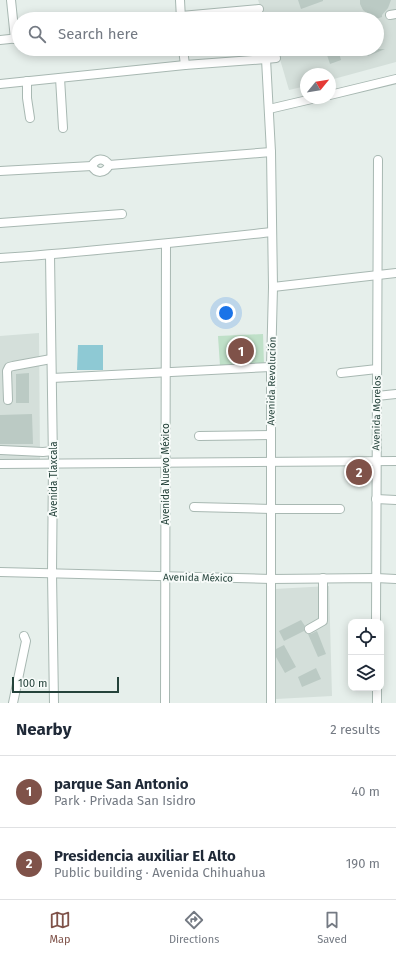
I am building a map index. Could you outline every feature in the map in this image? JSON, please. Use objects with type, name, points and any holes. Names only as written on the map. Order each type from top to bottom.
[{"type":"street","points":[[11,0],[13,12]]},
{"type":"street","points":[[180,0],[181,12]]},
{"type":"street","points":[[233,12],[259,9]]},
{"type":"street","points":[[0,40],[12,39]]},
{"type":"street","points":[[184,56],[185,65]]},
{"type":"street","points":[[0,84],[185,65],[276,58]]},
{"type":"street","name":"Avenida Revolución","points":[[266,59],[268,109],[272,152],[273,287],[271,368],[271,703]]},
{"type":"street","points":[[60,78],[63,128]]},
{"type":"street","points":[[336,94],[396,79]]},
{"type":"street","points":[[27,81],[27,98],[30,118]]},
{"type":"street","points":[[268,109],[300,102]]},
{"type":"street","points":[[0,171],[92,166],[93,163],[101,159],[105,160],[109,165],[272,152]]},
{"type":"street","name":"Avenida Morelos","points":[[376,619],[376,275],[378,160]]},
{"type":"street","points":[[0,223],[122,214]]},
{"type":"street","points":[[0,258],[50,255],[166,244],[272,232]]},
{"type":"street","name":"Avenida Nuevo México","points":[[165,703],[166,244]]},
{"type":"street","name":"Avenida Tlaxcala","points":[[50,255],[53,451],[52,573],[54,703]]},
{"type":"street","points":[[273,287],[396,273]]},
{"type":"street","points":[[8,400],[7,372],[9,367],[51,360]]},
{"type":"street","points":[[52,378],[271,368]]},
{"type":"street","points":[[341,373],[376,369]]},
{"type":"street","points":[[377,396],[396,394]]},
{"type":"street","points":[[198,436],[271,435]]},
{"type":"street","points":[[1,450],[53,451]]},
{"type":"street","points":[[0,464],[396,461]]},
{"type":"street","points":[[376,499],[396,500]]},
{"type":"street","points":[[194,507],[340,509]]},
{"type":"street","name":"Avenida México","points":[[0,572],[271,579],[396,579]]},
{"type":"street","points":[[309,629],[323,621],[323,578]]},
{"type":"street","points":[[13,703],[26,641],[24,636]]},
{"type":"street","points":[[374,703],[377,703],[377,691]]},
{"type":"shaded area","points":[[258,0],[396,0],[396,62],[336,78],[336,68],[300,68],[300,87],[289,90],[279,56],[384,56],[384,12],[262,12]]},
{"type":"shaded area","points":[[39,333],[40,460],[0,460],[0,336]]},
{"type":"shaded area","points":[[329,586],[332,696],[276,699],[274,589]]},
{"type":"green space","points":[[263,334],[264,365],[220,366],[218,336]]},
{"type":"water","points":[[78,345],[103,345],[103,370],[77,370]]},
{"type":"building","points":[[298,0],[323,0],[323,1],[301,9]]},
{"type":"building","points":[[360,0],[391,0],[388,8],[384,13],[366,12],[360,4]]},
{"type":"building","points":[[327,56],[340,56],[341,60],[330,64]]},
{"type":"building","points":[[29,373],[29,403],[16,403],[16,374]]},
{"type":"building","points":[[32,414],[33,444],[0,444],[0,415]]},
{"type":"building","points":[[349,467],[369,467],[369,480],[349,481]]},
{"type":"building","points":[[301,620],[305,626],[304,631],[284,641],[279,631]]},
{"type":"building","points":[[317,631],[326,654],[318,657],[308,634]]},
{"type":"building","points":[[284,645],[296,667],[285,673],[276,657],[276,649]]},
{"type":"building","points":[[316,668],[321,679],[302,687],[298,677]]},
{"type":"place","name":"parque San Antonio","points":[[241,351]]},
{"type":"place","name":"Presidencia auxiliar El Alto","points":[[359,472]]}]
